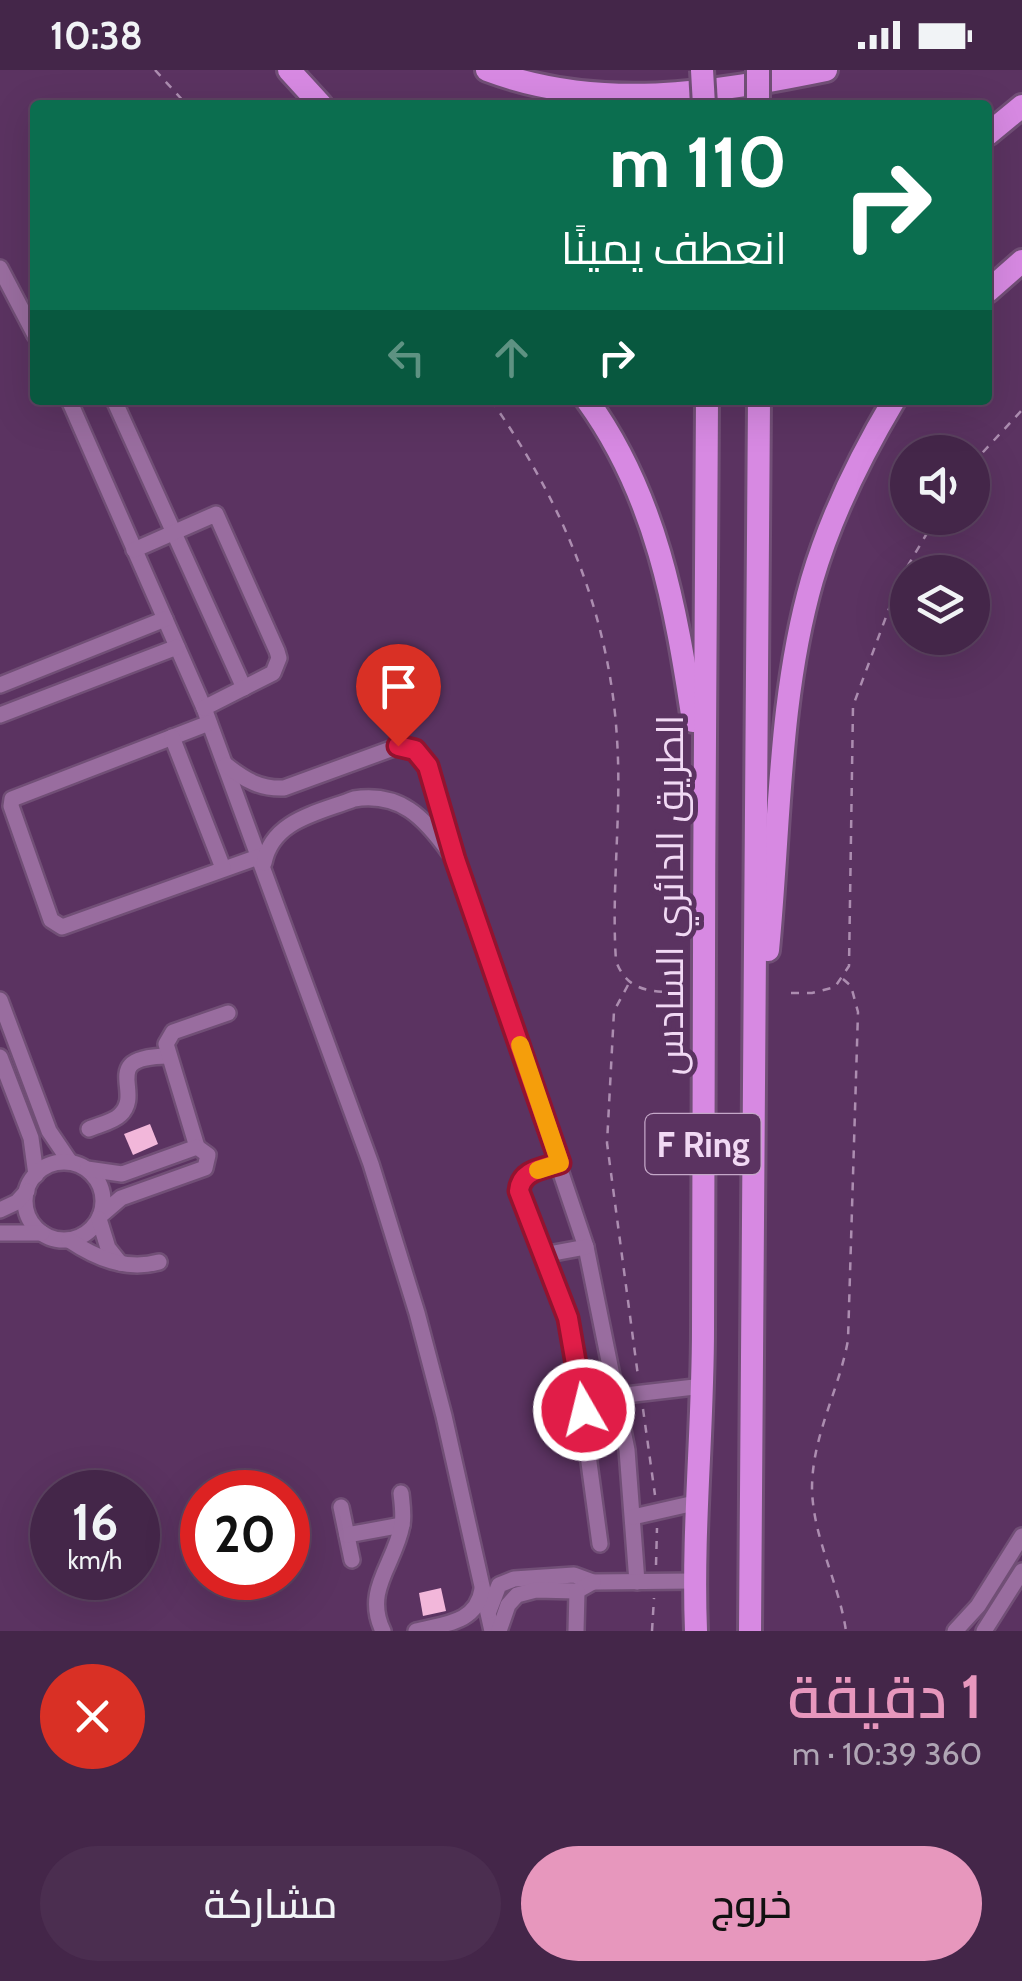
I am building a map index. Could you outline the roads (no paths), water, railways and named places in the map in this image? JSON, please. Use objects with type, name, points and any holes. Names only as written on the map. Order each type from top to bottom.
[{"type":"highway","points":[[289,70],[318,99]]},
{"type":"highway","points":[[487,70],[573,92],[628,96],[732,89],[826,70]]},
{"type":"highway","points":[[702,70],[704,100]]},
{"type":"highway","points":[[758,70],[758,100]]},
{"type":"highway","points":[[992,131],[1022,106]]},
{"type":"highway","points":[[992,287],[1022,261]]},
{"type":"highway","points":[[590,405],[634,483],[660,547],[672,592],[702,787]]},
{"type":"highway","name":"الطريق الدائري السادس","points":[[696,1631],[694,1582],[703,1386],[702,787],[707,405]]},
{"type":"highway","name":"F Ring","points":[[750,1631],[759,405]]},
{"type":"highway","points":[[756,1078],[787,715],[799,640],[812,582],[844,490],[891,405]]},
{"type":"street","points":[[0,268],[5,289],[30,327]]},
{"type":"street","points":[[71,405],[206,715],[371,1164],[444,1416],[496,1631]]},
{"type":"street","points":[[116,405],[244,688]]},
{"type":"street","points":[[134,550],[216,514],[278,658],[273,673],[172,737],[12,799],[11,806],[52,920],[62,927],[223,868],[262,859]]},
{"type":"street","points":[[0,685],[165,619]]},
{"type":"street","points":[[102,644],[114,672]]},
{"type":"street","points":[[0,715],[177,647]]},
{"type":"street","points":[[172,737],[223,868]]},
{"type":"street","points":[[226,766],[252,784],[267,788],[284,788],[392,748],[415,750],[428,766],[455,859],[586,1246],[627,1450],[637,1582]]},
{"type":"street","points":[[262,859],[280,829],[365,797],[399,802],[418,814],[455,859]]},
{"type":"street","points":[[0,1000],[49,1131],[70,1162]]},
{"type":"street","points":[[69,1240],[86,1233],[121,1198],[205,1168],[208,1155],[198,1147],[166,1044],[173,1032],[228,1013]]},
{"type":"street","points":[[89,1129],[119,1117],[127,1100],[126,1074],[136,1060],[168,1056]]},
{"type":"street","points":[[0,1057],[34,1147],[36,1175]]},
{"type":"street","points":[[0,1210],[17,1202],[36,1175],[51,1164],[70,1162],[122,1174],[198,1147]]},
{"type":"street","points":[[560,1163],[527,1174],[519,1187],[568,1318],[600,1544]]},
{"type":"street","points":[[87,1169],[102,1190],[100,1218],[108,1248],[120,1264]]},
{"type":"street","points":[[27,1191],[26,1210],[42,1233]]},
{"type":"street","points":[[0,1233],[42,1233],[69,1240],[120,1264],[159,1262]]},
{"type":"street","points":[[543,1255],[586,1246]]},
{"type":"street","points":[[617,1396],[703,1386]]},
{"type":"street","points":[[383,1631],[376,1612],[377,1586],[402,1524],[401,1493]]},
{"type":"street","points":[[633,1517],[699,1502]]},
{"type":"street","points":[[341,1507],[352,1560]]},
{"type":"street","points":[[347,1534],[402,1524]]},
{"type":"street","points":[[955,1631],[978,1606],[1022,1536]]},
{"type":"street","points":[[984,1631],[1022,1571]]},
{"type":"street","points":[[488,1610],[499,1586],[514,1579],[574,1575],[593,1582],[694,1582]]},
{"type":"street","points":[[496,1631],[518,1594],[536,1590],[577,1591],[593,1582]]},
{"type":"street","points":[[416,1631],[470,1615],[483,1586]]},
{"type":"street","points":[[576,1631],[577,1591]]}]
